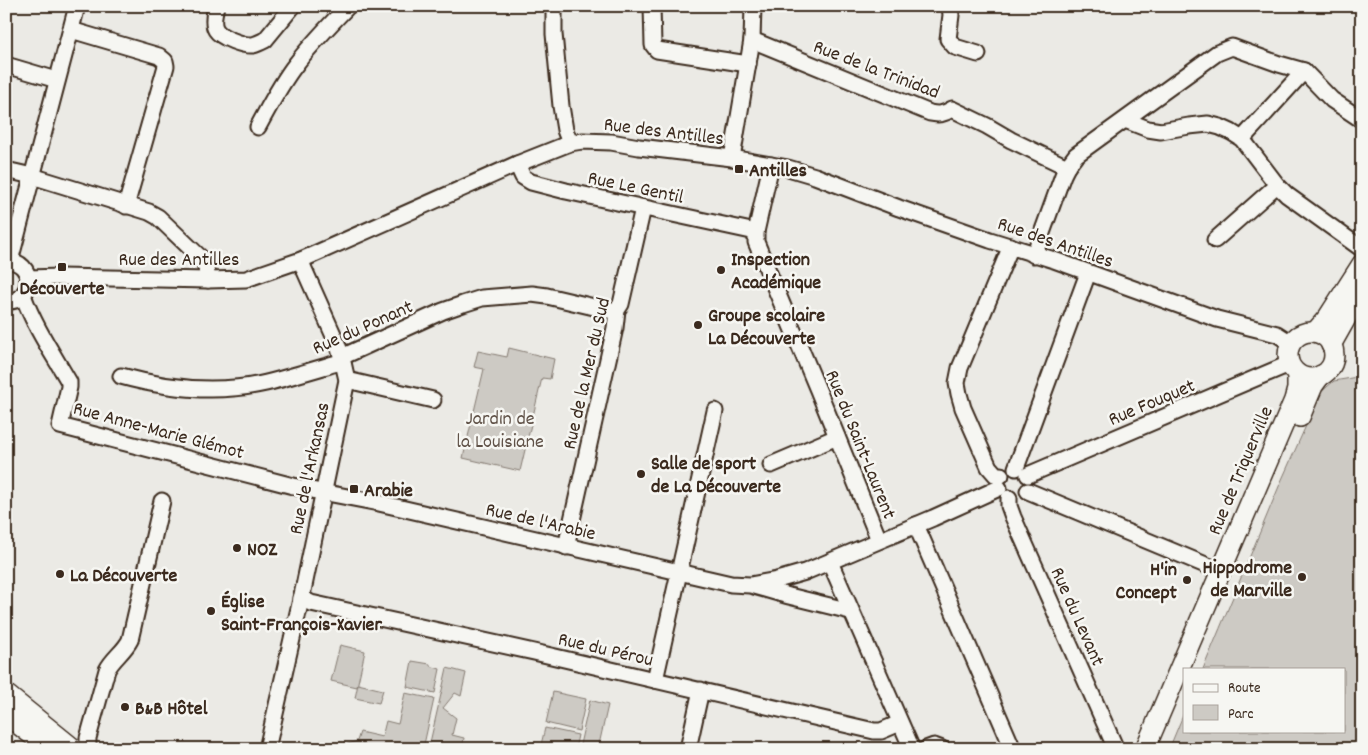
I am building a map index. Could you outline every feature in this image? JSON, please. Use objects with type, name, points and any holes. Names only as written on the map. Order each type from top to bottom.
[{"type":"main road","points":[[1315,332],[1328,317],[1362,264]]},
{"type":"main road","points":[[1331,345],[1362,290]]},
{"type":"main road","points":[[1315,332],[1327,339],[1334,352],[1331,365],[1327,371],[1321,375],[1309,378],[1293,369],[1288,357],[1288,350],[1291,343],[1301,334],[1315,332]]},
{"type":"main road","name":"Rue de Triquerville","points":[[1144,749],[1294,400],[1297,389],[1293,369]]},
{"type":"main road","name":"Rue de Triquerville","points":[[1192,668],[1310,393],[1321,375]]},
{"type":"main road","points":[[1158,749],[1183,690]]},
{"type":"main road","points":[[6,694],[73,746]]},
{"type":"main road","points":[[6,715],[73,746]]},
{"type":"street","points":[[6,301],[17,300],[23,296],[28,284],[26,272],[22,266],[16,262],[8,261],[77,6]]},
{"type":"street","points":[[216,6],[214,25],[217,31],[223,37],[247,45],[253,45],[265,40],[293,6]]},
{"type":"street","points":[[258,127],[282,84],[296,64],[348,6]]},
{"type":"street","points":[[554,6],[554,34],[561,106],[565,130],[570,143]]},
{"type":"street","points":[[652,6],[653,45],[656,50],[748,64]]},
{"type":"street","points":[[732,158],[752,40],[753,6]]},
{"type":"street","points":[[950,6],[951,15],[948,39],[955,47],[978,54]]},
{"type":"street","points":[[71,30],[154,54],[165,61],[166,66],[126,206]]},
{"type":"street","name":"Rue de la Trinidad","points":[[752,40],[938,115],[945,114],[952,109],[1067,167]]},
{"type":"street","points":[[1034,255],[1067,167],[1076,155],[1217,53],[1232,47],[1304,71],[1332,100],[1362,120]]},
{"type":"street","points":[[6,65],[57,80]]},
{"type":"street","points":[[1242,139],[1304,71]]},
{"type":"street","points":[[1125,120],[1148,129],[1161,131],[1208,124],[1220,126],[1242,139],[1277,185],[1287,195],[1362,249]]},
{"type":"street","name":"Rue des Antilles","points":[[28,278],[246,279],[301,260],[517,164],[570,143],[582,141],[610,142],[732,158],[788,168],[1217,319],[1277,334],[1291,343]]},
{"type":"street","name":"Rue Le Gentil","points":[[517,164],[523,177],[531,182],[756,232]]},
{"type":"street","name":"Rue du Saint-Laurent","points":[[771,165],[756,232],[756,242],[879,540]]},
{"type":"street","points":[[6,170],[32,176],[149,212],[165,222],[205,262],[208,280]]},
{"type":"street","points":[[1214,240],[1277,185]]},
{"type":"street","name":"Rue de la Mer du Sud","points":[[566,546],[615,328],[617,310],[621,304],[644,208]]},
{"type":"street","name":"Rue du Levant","points":[[1011,246],[960,368],[957,383],[963,408],[989,467],[1003,487],[1009,506],[1116,749]]},
{"type":"street","name":"Rue de l'Arkansas","points":[[268,749],[347,380],[342,358],[301,260]]},
{"type":"street","points":[[1022,471],[1088,273]]},
{"type":"street","name":"Rue du Ponant","points":[[121,376],[143,382],[199,390],[265,383],[337,363],[346,355],[463,304],[482,298],[532,294],[607,310],[617,310]]},
{"type":"street","name":"Rue Anne-Marie Glémot","points":[[23,296],[38,328],[69,382],[60,426],[323,492]]},
{"type":"street","name":"Rue Fouquet","points":[[1022,471],[1293,369]]},
{"type":"street","points":[[347,380],[433,400]]},
{"type":"street","points":[[655,680],[715,411]]},
{"type":"street","points":[[771,465],[837,437]]},
{"type":"street","points":[[1010,468],[1022,471],[1030,483],[1028,491],[1020,498],[1014,499],[1003,487],[1005,470],[1010,468]]},
{"type":"street","name":"Rue de l'Arabie","points":[[750,585],[805,572],[1003,487]]},
{"type":"street","points":[[1028,491],[1220,571]]},
{"type":"street","name":"Rue de l'Arabie","points":[[323,492],[379,503],[730,584],[750,585],[846,610],[850,609]]},
{"type":"street","points":[[73,746],[107,670],[130,640],[162,501]]},
{"type":"street","points":[[916,525],[1014,749]]},
{"type":"street","points":[[830,562],[912,749]]},
{"type":"street","name":"Rue du Pérou","points":[[301,598],[312,603],[701,690],[874,731],[881,731],[900,723]]},
{"type":"street","points":[[688,749],[701,690]]},
{"type":"street","points":[[926,749],[934,746],[942,749]]},
{"type":"green space","name":"Jardin de la Louisiane","points":[[509,348],[554,359],[550,379],[542,378],[520,471],[463,458],[484,369],[474,367],[478,351],[507,357]]},
{"type":"green space","name":"Hippodrome de Marville","points":[[1357,377],[1362,380],[1362,749],[1169,749],[1183,715],[1183,732],[1346,732],[1346,668],[1203,668],[1280,484],[1321,392],[1334,381]]},
{"type":"green space","points":[[340,645],[365,651],[357,687],[331,681]]},
{"type":"green space","points":[[412,661],[430,664],[430,666],[440,669],[435,693],[407,687]]},
{"type":"green space","points":[[447,668],[466,673],[461,696],[455,693],[443,708],[456,718],[452,735],[464,738],[462,749],[436,749],[429,747]]},
{"type":"green space","points":[[358,684],[383,690],[379,703],[355,698]]},
{"type":"green space","points":[[553,692],[586,699],[579,731],[546,723]]},
{"type":"green space","points":[[405,693],[434,699],[423,749],[340,749],[342,746],[357,741],[360,732],[382,737],[386,721],[398,724]]},
{"type":"green space","points":[[590,700],[608,705],[598,749],[579,749]]},
{"type":"green space","points":[[545,728],[578,735],[575,749],[540,749]]},
{"type":"place","name":"Antilles","points":[[739,169]]},
{"type":"place","name":"Découverte","points":[[62,267]]},
{"type":"place","name":"Inspection Académique","points":[[721,270]]},
{"type":"place","name":"Groupe scolaire La Découverte","points":[[698,325]]},
{"type":"place","name":"Salle de sport de La Découverte","points":[[641,474]]},
{"type":"place","name":"Arabie","points":[[354,489]]},
{"type":"place","name":"NOZ","points":[[237,548]]},
{"type":"place","name":"La Découverte","points":[[60,574]]},
{"type":"place","name":"Hippodrome de Marville","points":[[1302,577]]},
{"type":"place","name":"H'in Concept","points":[[1187,580]]},
{"type":"place","name":"Église Saint-François-Xavier","points":[[211,611]]},
{"type":"place","name":"B&B Hôtel","points":[[125,707]]}]
